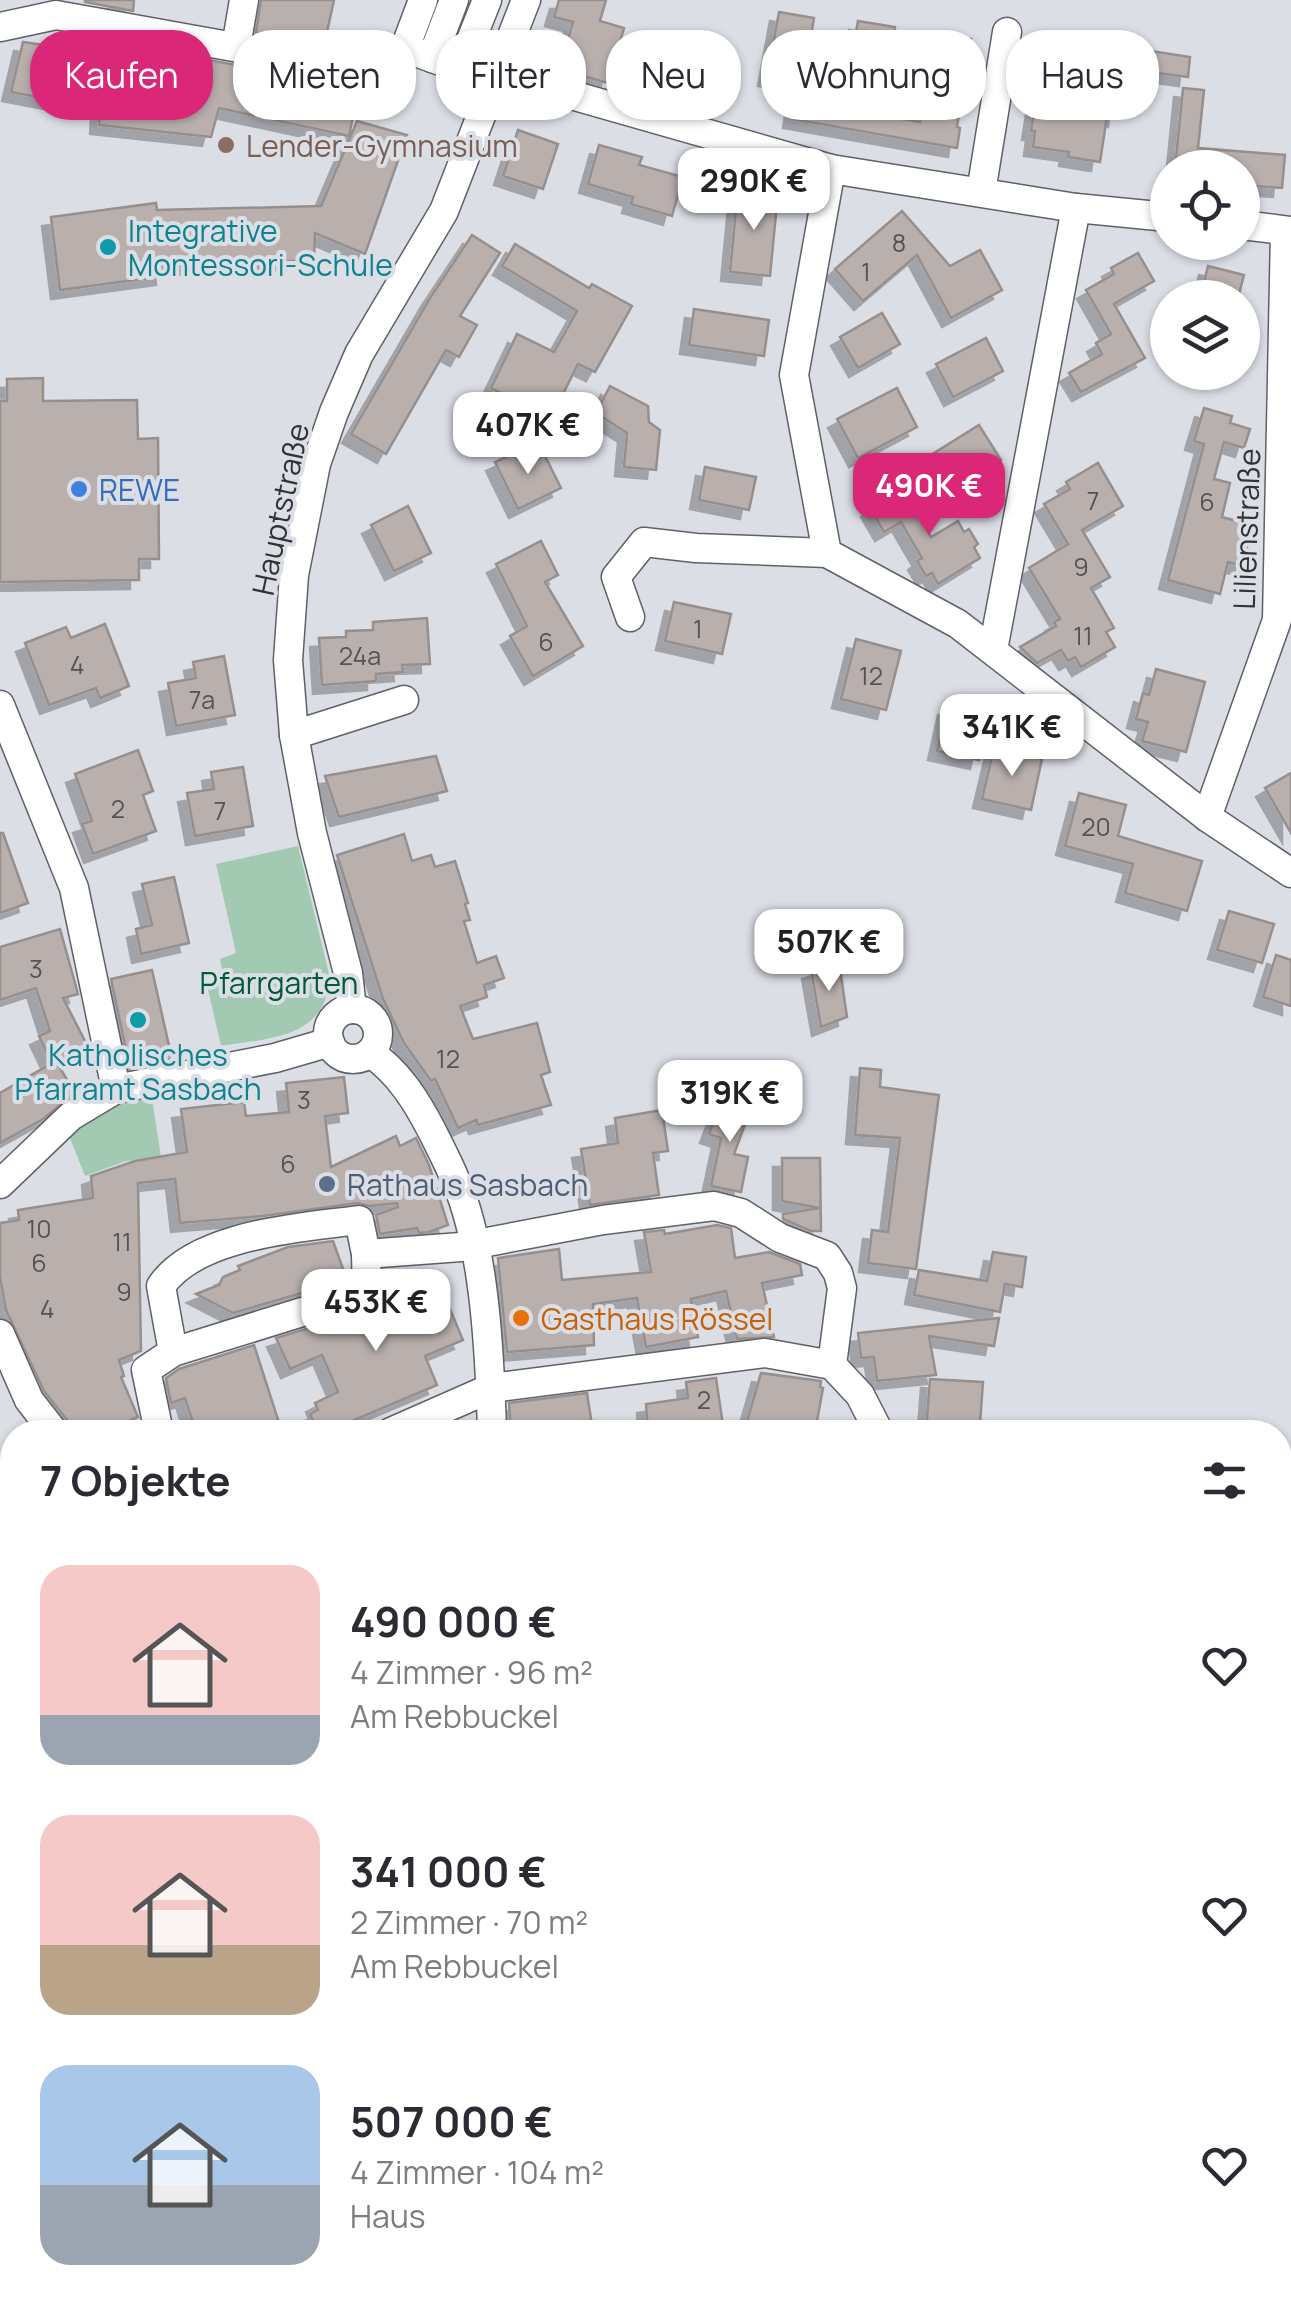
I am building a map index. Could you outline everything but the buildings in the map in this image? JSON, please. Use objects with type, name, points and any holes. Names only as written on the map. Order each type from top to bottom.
[{"type":"street","points":[[239,30],[244,0]]},
{"type":"street","points":[[423,0],[405,48],[436,59]]},
{"type":"street","points":[[432,58],[454,0]]},
{"type":"street","points":[[475,30],[487,0]]},
{"type":"street","name":"Hauptstraße","points":[[514,30],[526,0]]},
{"type":"street","points":[[0,27],[56,15],[233,46]]},
{"type":"street","points":[[981,192],[1006,44]]},
{"type":"street","points":[[586,102],[831,169],[1076,208],[1150,214]]},
{"type":"street","name":"Hauptstraße","points":[[370,1053],[378,1039],[376,1024],[364,1012],[352,1010],[348,974],[312,832],[294,735],[288,660],[294,575],[316,464],[359,354],[444,211],[480,120]]},
{"type":"street","points":[[827,553],[794,375],[831,169]]},
{"type":"street","points":[[992,650],[1076,208]]},
{"type":"street","points":[[1260,227],[1288,231]]},
{"type":"street","name":"Lilienstraße","points":[[1207,817],[1277,620],[1288,231]]},
{"type":"street","points":[[630,618],[616,577],[644,542],[827,553],[958,624],[1207,817],[1291,874]]},
{"type":"street","points":[[294,735],[404,700]]},
{"type":"street","points":[[0,704],[74,888],[116,1089]]},
{"type":"street","points":[[352,1010],[335,1018],[330,1026],[330,1042],[340,1055],[355,1059],[370,1053],[393,1072],[422,1112],[452,1169],[467,1212],[491,1420]]},
{"type":"street","points":[[0,1184],[71,1116],[116,1089],[275,1058],[330,1042]]},
{"type":"street","points":[[366,1254],[473,1244],[603,1220],[714,1206],[741,1213],[780,1238],[827,1256],[842,1288],[832,1365]]},
{"type":"street","points":[[156,1420],[146,1370],[173,1352],[367,1292],[366,1254],[359,1220],[240,1237],[170,1273],[161,1286],[173,1352]]},
{"type":"street","points":[[0,1334],[29,1400],[45,1420]]},
{"type":"street","points":[[419,1420],[490,1388],[765,1353],[832,1365],[860,1395],[872,1420]]},
{"type":"green space","name":"Pfarrgarten","points":[[298,846],[330,978],[326,998],[318,1013],[292,1032],[221,1046],[206,981],[223,977],[220,959],[236,953],[216,864]]},
{"type":"green space","points":[[151,1092],[161,1157],[126,1161],[85,1176],[68,1133],[110,1103]]},
{"type":"place","name":"Lender-Gymnasium","points":[[226,145]]},
{"type":"place","name":"Integrative Montessori-Schule","points":[[108,247]]},
{"type":"place","name":"REWE","points":[[79,489]]},
{"type":"place","name":"Katholisches Pfarramt Sasbach","points":[[138,1020]]},
{"type":"place","name":"Rathaus Sasbach","points":[[327,1184]]},
{"type":"place","name":"Gasthaus Rössel","points":[[521,1318]]}]
